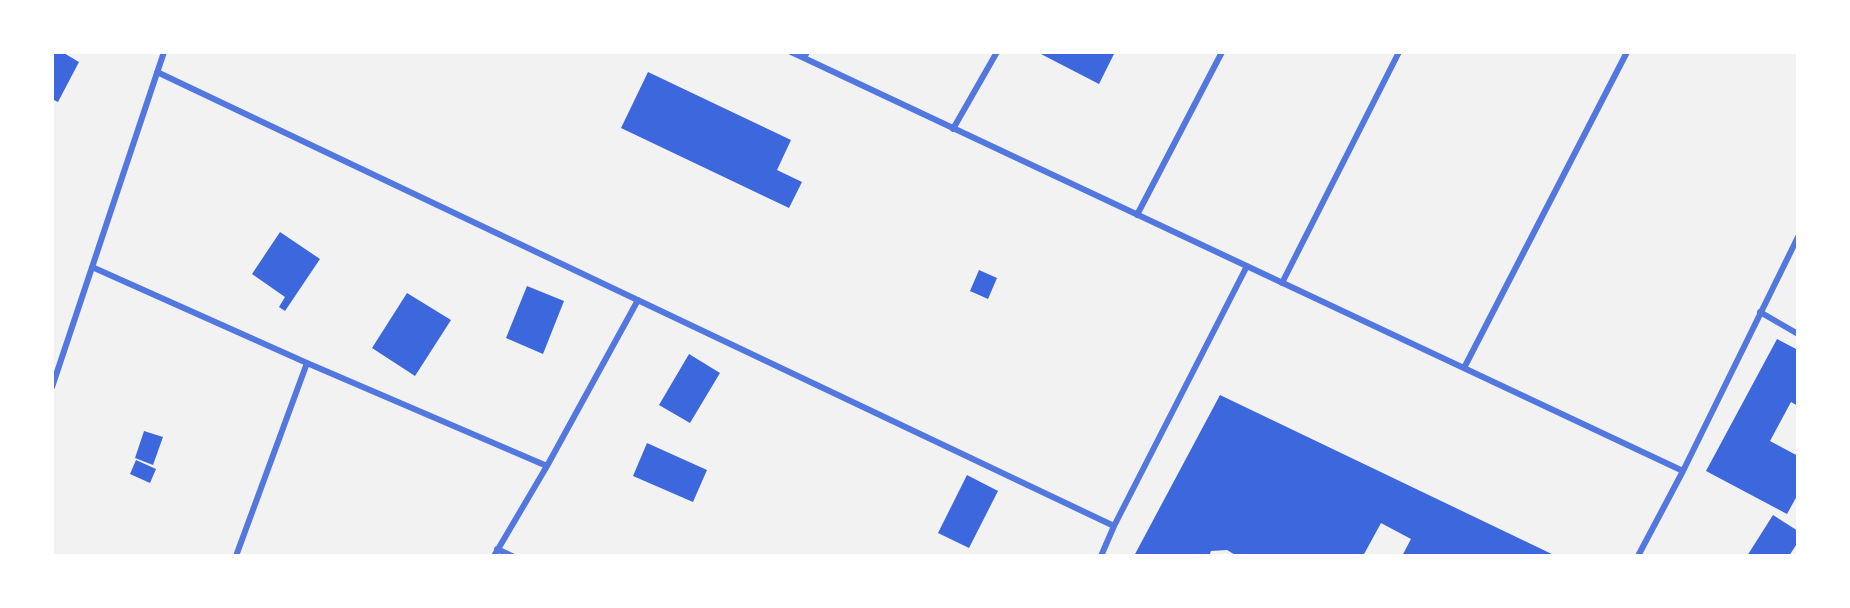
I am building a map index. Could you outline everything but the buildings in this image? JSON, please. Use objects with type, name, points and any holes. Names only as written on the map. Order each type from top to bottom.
[{"type":"street","points":[[52,387],[164,52]]},
{"type":"street","points":[[791,52],[806,55],[953,129],[1683,471]]},
{"type":"street","points":[[953,129],[997,52]]},
{"type":"street","points":[[1137,215],[1222,52]]},
{"type":"street","points":[[1281,283],[1399,52]]},
{"type":"street","points":[[1464,368],[1627,52]]},
{"type":"street","points":[[157,72],[1114,526]]},
{"type":"street","points":[[1638,555],[1683,471],[1797,237]]},
{"type":"street","points":[[1101,555],[1247,266]]},
{"type":"street","points":[[92,267],[307,363],[547,466]]},
{"type":"street","points":[[512,555],[495,552],[547,466],[638,300]]},
{"type":"street","points":[[1760,312],[1797,334]]},
{"type":"street","points":[[236,555],[307,363]]}]
